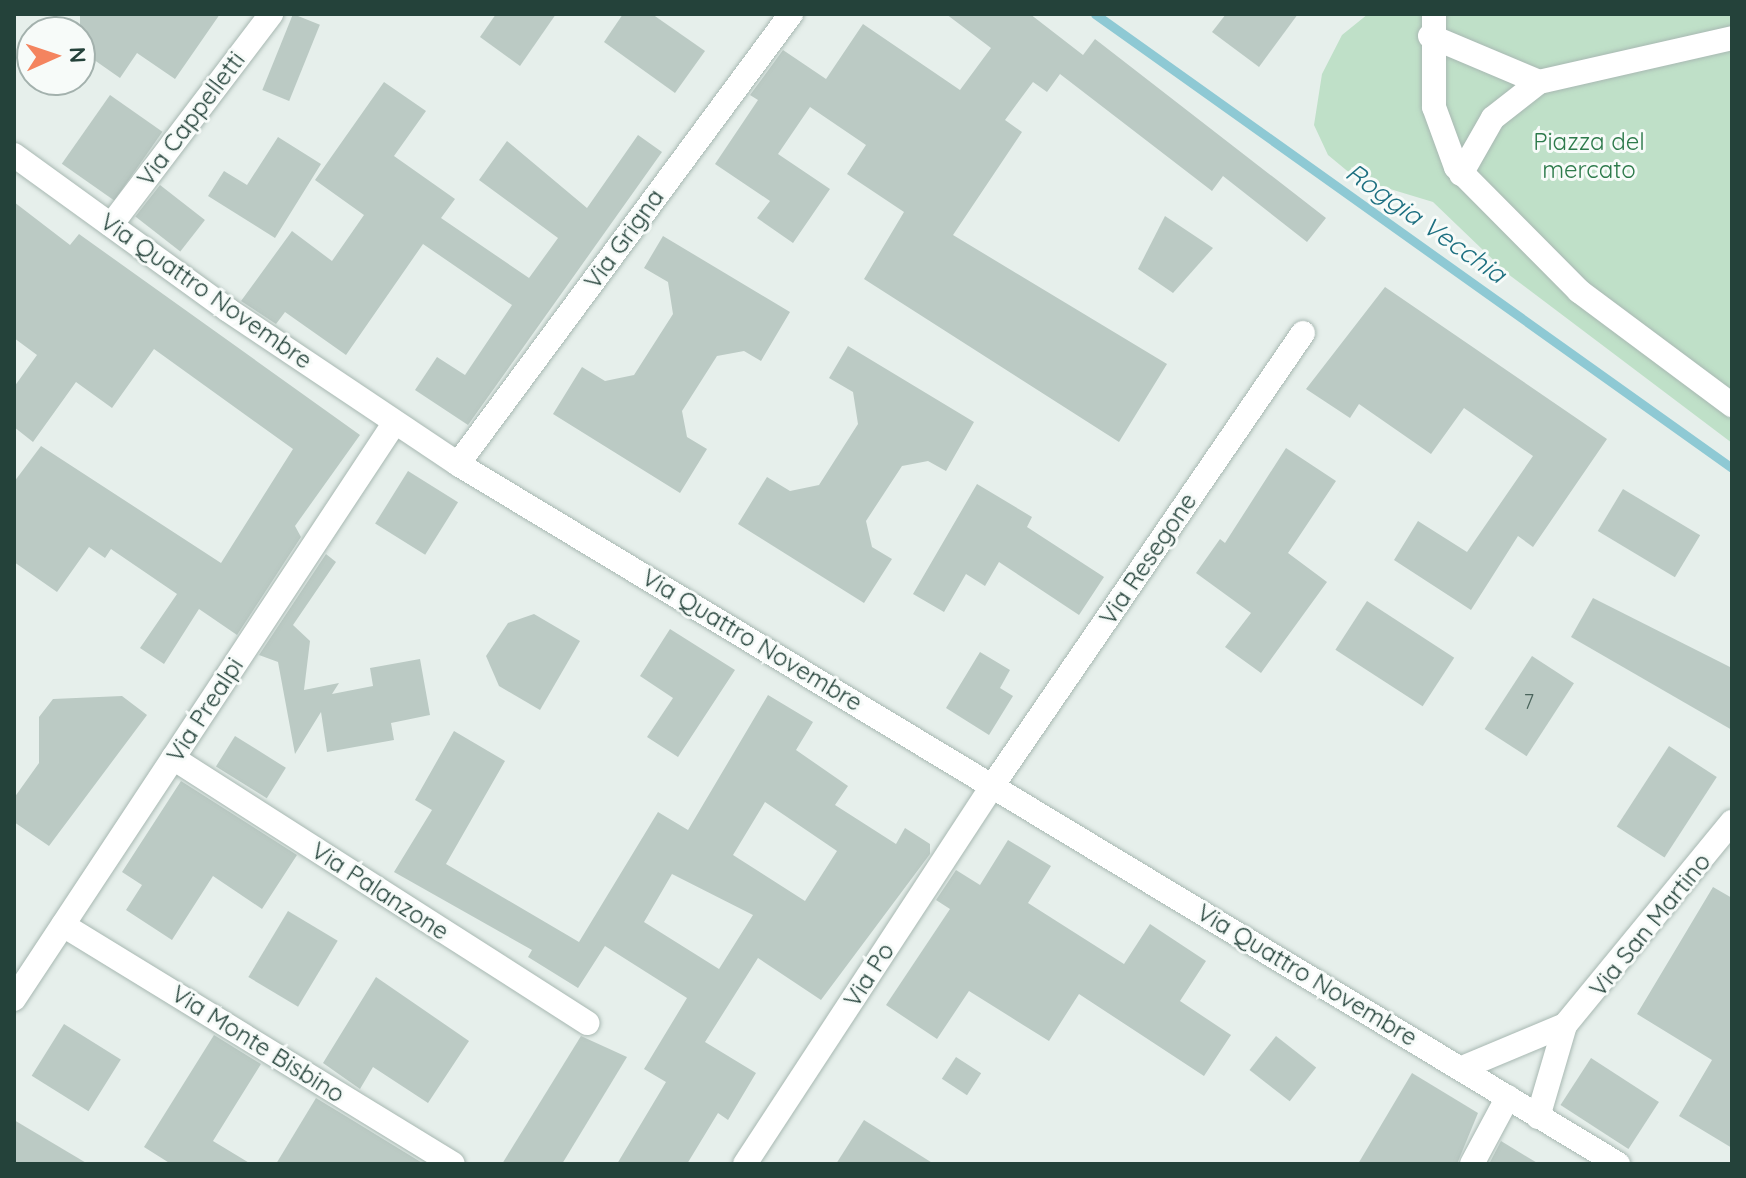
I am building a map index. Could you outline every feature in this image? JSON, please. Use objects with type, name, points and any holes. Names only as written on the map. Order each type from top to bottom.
[{"type":"street","name":"Via Cappelletti","points":[[111,225],[271,14]]},
{"type":"street","name":"Via Grigna","points":[[458,464],[791,14]]},
{"type":"street","points":[[1432,25],[1539,82]]},
{"type":"street","points":[[1432,25],[1437,122],[1461,174],[1579,291],[1732,405]]},
{"type":"street","points":[[1461,174],[1493,118],[1539,82],[1732,38]]},
{"type":"street","name":"Via Quattro Novembre","points":[[14,155],[458,464],[1618,1164]]},
{"type":"street","name":"Via Resegone","points":[[993,785],[1303,333]]},
{"type":"street","name":"Via Prealpi","points":[[14,999],[395,422]]},
{"type":"street","name":"Via Palanzone","points":[[173,758],[587,1023]]},
{"type":"street","name":"Via Po","points":[[745,1164],[993,785]]},
{"type":"street","name":"Via San Martino","points":[[1565,1025],[1732,822]]},
{"type":"street","name":"Via Monte Bisbino","points":[[63,925],[453,1164]]},
{"type":"street","points":[[1462,1068],[1565,1025]]},
{"type":"street","points":[[1538,1117],[1565,1025]]},
{"type":"street","points":[[1472,1164],[1508,1097]]},
{"type":"green space","name":"Piazza del mercato","points":[[1368,14],[1732,14],[1732,443],[1508,274],[1433,202],[1357,179],[1328,155],[1314,125],[1322,74],[1342,35]]},
{"type":"building","points":[[220,14],[175,79],[137,53],[120,78],[96,61],[96,16],[80,16]]},
{"type":"building","points":[[293,14],[320,25],[289,101],[262,90]]},
{"type":"building","points":[[496,14],[556,14],[520,66],[480,37]]},
{"type":"building","points":[[623,14],[652,14],[705,51],[675,93],[604,42]]},
{"type":"building","points":[[946,14],[1030,14],[1083,55],[1095,39],[1326,218],[1307,242],[1223,176],[1212,191],[1060,74],[1047,92],[1033,82],[1005,120],[1022,132],[953,235],[1167,364],[1119,442],[864,279],[904,212],[847,174],[866,145],[810,107],[778,154],[830,189],[793,243],[757,218],[770,201],[715,164],[758,100],[750,95],[783,50],[826,79],[863,24],[960,90],[991,48]]},
{"type":"building","points":[[1226,14],[1298,14],[1259,67],[1212,32]]},
{"type":"building","points":[[384,82],[426,111],[394,156],[455,199],[441,218],[529,278],[558,238],[479,180],[507,141],[587,208],[638,135],[662,152],[468,425],[415,390],[437,357],[465,375],[512,305],[423,244],[346,355],[285,312],[276,324],[241,301],[292,231],[332,261],[364,215],[315,180]]},
{"type":"building","points":[[110,95],[162,132],[114,201],[62,164]]},
{"type":"building","points":[[278,137],[321,164],[275,238],[208,196],[224,171],[247,185]]},
{"type":"building","points":[[160,185],[205,220],[180,252],[135,217]]},
{"type":"building","points":[[14,202],[70,245],[79,234],[360,435],[295,526],[301,537],[237,635],[199,609],[164,664],[140,648],[177,594],[111,549],[105,558],[89,547],[57,592],[14,562],[14,482],[41,446],[221,563],[293,449],[154,349],[112,408],[76,382],[33,442],[14,427],[14,387],[37,355],[14,338]]},
{"type":"building","points":[[1165,216],[1213,248],[1173,293],[1138,269]]},
{"type":"building","points":[[663,236],[790,312],[761,361],[744,351],[717,356],[682,411],[687,437],[707,449],[680,493],[553,414],[582,367],[605,381],[634,375],[673,314],[668,282],[644,268]]},
{"type":"building","points":[[1385,287],[1607,439],[1533,547],[1518,536],[1471,610],[1394,560],[1418,521],[1467,552],[1533,456],[1464,408],[1431,454],[1359,404],[1350,418],[1306,389]]},
{"type":"building","points":[[848,346],[974,422],[946,471],[928,461],[902,466],[866,521],[872,547],[892,559],[864,603],[738,524],[767,477],[790,491],[819,485],[858,424],[853,392],[829,378]]},
{"type":"building","points":[[1286,448],[1336,481],[1288,553],[1327,582],[1261,673],[1225,647],[1251,613],[1196,573],[1220,539],[1225,543]]},
{"type":"building","points":[[408,471],[458,502],[425,555],[375,524]]},
{"type":"building","points":[[977,484],[1032,517],[1027,527],[1104,577],[1079,615],[999,562],[985,586],[966,574],[944,612],[913,594]]},
{"type":"building","points":[[1623,489],[1700,535],[1675,577],[1598,531]]},
{"type":"building","points":[[326,554],[336,562],[293,625],[310,641],[304,690],[339,683],[332,694],[373,686],[370,668],[420,659],[430,715],[391,723],[394,740],[327,752],[321,712],[295,754],[278,662],[259,655]]},
{"type":"building","points":[[1593,598],[1732,668],[1732,730],[1571,637]]},
{"type":"building","points":[[1367,601],[1454,658],[1423,706],[1335,650]]},
{"type":"building","points":[[534,614],[580,641],[540,710],[499,686],[486,656],[508,623]]},
{"type":"building","points":[[670,629],[735,670],[678,757],[647,737],[673,698],[640,676]]},
{"type":"building","points":[[980,652],[1010,670],[1000,688],[1013,696],[989,735],[946,708]]},
{"type":"building","points":[[1532,656],[1574,683],[1527,756],[1485,729]]},
{"type":"building","points":[[768,695],[813,722],[796,750],[848,786],[835,805],[896,844],[905,828],[930,844],[930,854],[821,1000],[758,958],[705,1042],[756,1073],[728,1120],[718,1113],[687,1164],[617,1164],[666,1082],[644,1069],[687,998],[605,946],[578,988],[528,957],[532,950],[394,872],[432,810],[415,800],[454,731],[505,761],[446,864],[579,942],[658,812],[688,830]],"holes":[[[765,802],[837,851],[805,901],[733,855]],[[672,874],[753,915],[719,969],[644,922]]]},
{"type":"building","points":[[122,696],[147,715],[49,846],[14,822],[14,798],[39,763],[39,717],[53,699]]},
{"type":"building","points":[[235,736],[286,768],[267,798],[216,767]]},
{"type":"building","points":[[1669,746],[1717,777],[1665,858],[1617,827]]},
{"type":"building","points":[[181,781],[297,855],[262,909],[213,876],[172,940],[126,910],[142,885],[122,872]]},
{"type":"building","points":[[1008,840],[1051,866],[1028,903],[1124,964],[1150,924],[1206,961],[1180,1001],[1231,1035],[1204,1076],[1079,994],[1049,1041],[969,991],[937,1039],[886,1005],[950,909],[936,900],[956,870],[980,885]]},
{"type":"building","points":[[1713,887],[1732,898],[1732,1148],[1679,1116],[1712,1060],[1637,1014]]},
{"type":"building","points":[[288,911],[338,941],[298,1007],[248,977]]},
{"type":"building","points":[[376,977],[469,1041],[428,1103],[373,1067],[360,1089],[323,1063]]},
{"type":"building","points":[[64,1024],[121,1060],[88,1111],[32,1076]]},
{"type":"building","points":[[214,1035],[261,1064],[213,1141],[251,1164],[171,1164],[144,1147]]},
{"type":"building","points":[[581,1036],[627,1057],[562,1164],[502,1164]]},
{"type":"building","points":[[1276,1036],[1316,1067],[1290,1101],[1250,1070]]},
{"type":"building","points":[[956,1057],[981,1073],[967,1095],[942,1079]]},
{"type":"building","points":[[1591,1058],[1659,1102],[1628,1149],[1561,1105]]},
{"type":"building","points":[[1412,1073],[1478,1113],[1457,1164],[1358,1164]]},
{"type":"building","points":[[316,1098],[344,1115],[424,1164],[276,1164]]},
{"type":"building","points":[[14,1120],[88,1164],[14,1164]]},
{"type":"building","points":[[864,1120],[934,1164],[836,1164]]},
{"type":"building","points":[[1501,1141],[1539,1164],[1489,1164]]},
{"type":"waterway","name":"Roggia Vecchia","points":[[1095,14],[1732,468]]}]
